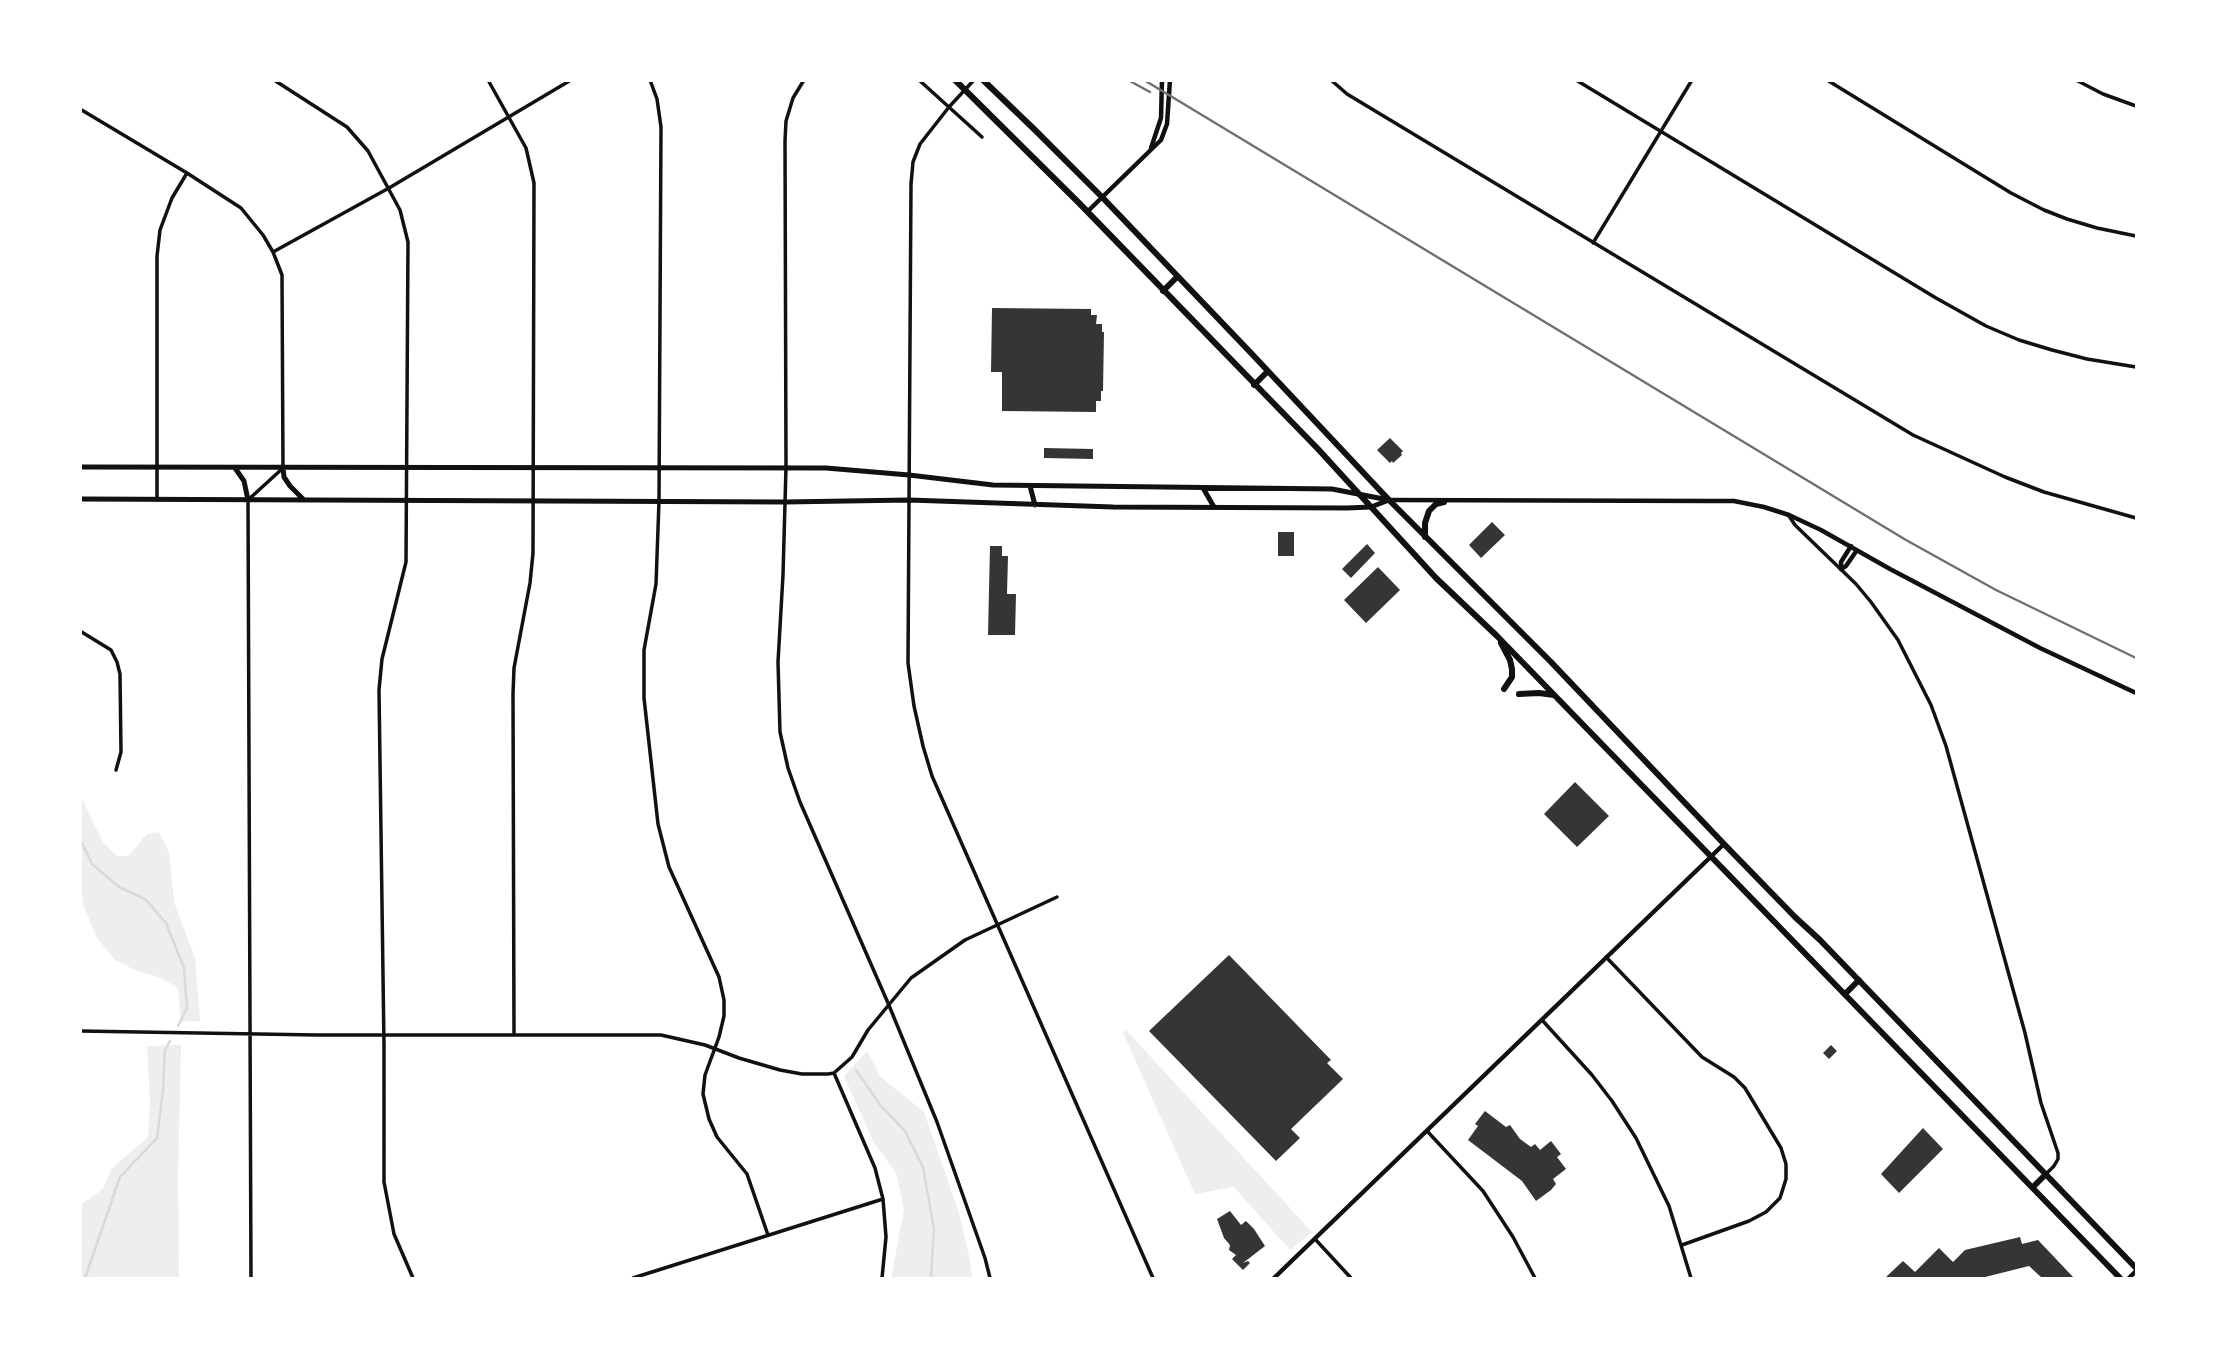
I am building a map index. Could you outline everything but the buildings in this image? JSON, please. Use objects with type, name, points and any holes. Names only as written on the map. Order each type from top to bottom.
[{"type":"main road","points":[[955,80],[1088,211],[1318,449],[1436,578],[1497,636],[2120,1279]]},
{"type":"main road","points":[[983,80],[1102,198],[1389,500],[1551,662],[2137,1269]]},
{"type":"main road","points":[[1163,291],[1177,276]]},
{"type":"main road","points":[[1254,385],[1268,371]]},
{"type":"main road","points":[[80,467],[826,468],[977,484],[1332,489],[1389,500]]},
{"type":"main road","points":[[235,468],[244,481],[248,500]]},
{"type":"main road","points":[[283,468],[284,477],[304,500]]},
{"type":"main road","points":[[1030,486],[1035,505]]},
{"type":"main road","points":[[1203,488],[1214,507]]},
{"type":"main road","points":[[80,499],[785,502],[909,500],[1035,505],[1371,508],[1389,500]]},
{"type":"main road","points":[[1425,537],[1425,523],[1429,511],[1436,504],[1444,502]]},
{"type":"main road","points":[[1497,636],[1512,669],[1512,677],[1504,689]]},
{"type":"main road","points":[[1519,694],[1554,695]]},
{"type":"main road","points":[[1845,994],[1859,980]]},
{"type":"main road","points":[[2033,1187],[2046,1174]]},
{"type":"street","points":[[274,80],[347,127],[368,150],[400,209],[408,242],[406,562],[382,659],[379,690],[385,1196],[394,1234],[413,1279]]},
{"type":"street","points":[[488,80],[526,148],[534,183],[534,501],[530,583],[518,644],[513,694],[514,1035]]},
{"type":"street","points":[[273,252],[389,188],[571,80]]},
{"type":"street","points":[[650,80],[657,99],[661,127],[660,467],[656,584],[645,650],[644,698],[658,824],[666,856],[719,977],[724,1000],[724,1016],[705,1074],[703,1094],[717,1137],[747,1174],[768,1235]]},
{"type":"street","points":[[804,80],[793,98],[786,121],[785,141],[786,467],[778,662],[780,732],[800,803],[937,1122],[990,1279]]},
{"type":"street","points":[[919,80],[982,137]]},
{"type":"street","points":[[974,80],[920,144],[911,184],[908,663],[914,706],[932,776],[1153,1279]]},
{"type":"street","points":[[1149,152],[1161,118],[1162,80]]},
{"type":"street","points":[[1088,211],[1161,140],[1167,124],[1170,80]]},
{"type":"street","points":[[1331,80],[1347,94],[1913,435],[2034,488],[2137,518]]},
{"type":"street","points":[[1576,80],[1986,326],[2052,350],[2137,367]]},
{"type":"street","points":[[1593,243],[1692,80]]},
{"type":"street","points":[[1827,80],[2011,193],[2067,219],[2137,236]]},
{"type":"street","points":[[2076,80],[2103,94],[2137,106]]},
{"type":"street","points":[[80,109],[241,208],[273,252],[282,275],[283,468],[248,500],[251,1279]]},
{"type":"street","points":[[157,500],[160,230],[172,198],[187,173]]},
{"type":"street","points":[[1389,500],[1734,501],[1764,507],[1788,515],[1851,546],[2040,648],[2137,693]]},
{"type":"street","points":[[1788,515],[1871,602],[1898,640],[1938,722],[2025,1033],[2041,1102],[2058,1153],[2058,1159],[2046,1174]]},
{"type":"street","points":[[1841,569],[1841,562],[1851,546]]},
{"type":"street","points":[[1841,569],[1857,550]]},
{"type":"street","points":[[80,632],[111,650],[117,662],[120,674],[121,752],[116,770]]},
{"type":"street","points":[[1274,1279],[1724,844]]},
{"type":"street","points":[[80,1031],[661,1035],[681,1038],[780,1070],[803,1074],[834,1073],[852,1057],[867,1030],[911,978],[965,940],[1057,897]]},
{"type":"street","points":[[1606,957],[1702,1057],[1734,1077],[1745,1088],[1781,1148],[1786,1164],[1786,1179],[1780,1198],[1766,1212],[1749,1221],[1682,1244]]},
{"type":"street","points":[[1541,1019],[1592,1075],[1630,1129],[1655,1175],[1682,1244],[1691,1279]]},
{"type":"street","points":[[834,1073],[875,1168],[883,1199],[886,1237],[882,1279]]},
{"type":"street","points":[[1427,1130],[1483,1191],[1513,1237],[1535,1279]]},
{"type":"street","points":[[633,1279],[883,1199]]},
{"type":"street","points":[[1315,1239],[1351,1279]]},
{"type":"street","points":[[2129,1279],[2137,1269]]},
{"type":"shaded area","points":[[80,795],[103,842],[117,856],[128,856],[147,834],[159,832],[169,852],[174,902],[195,958],[200,1021],[181,1022],[178,988],[161,978],[115,960],[97,938],[81,895]]},
{"type":"shaded area","points":[[1126,1030],[1312,1232],[1290,1250],[1234,1187],[1195,1194],[1123,1033]]},
{"type":"shaded area","points":[[181,1045],[179,1278],[81,1278],[81,1204],[104,1187],[111,1169],[148,1137],[150,1103],[147,1046]]},
{"type":"shaded area","points":[[867,1051],[881,1077],[924,1112],[959,1213],[972,1278],[891,1278],[904,1210],[896,1173],[874,1143],[844,1076]]},
{"type":"waterway","points":[[80,839],[92,864],[119,887],[145,899],[166,923],[184,968],[187,1008],[178,1026]]},
{"type":"waterway","points":[[85,1278],[120,1177],[157,1138],[165,1050],[170,1041]]},
{"type":"waterway","points":[[856,1070],[881,1106],[905,1131],[923,1167],[934,1229],[931,1278]]},
{"type":"railway","points":[[1128,80],[1150,92]]},
{"type":"railway","points":[[1144,80],[1906,540],[1996,590],[2136,658]]}]
